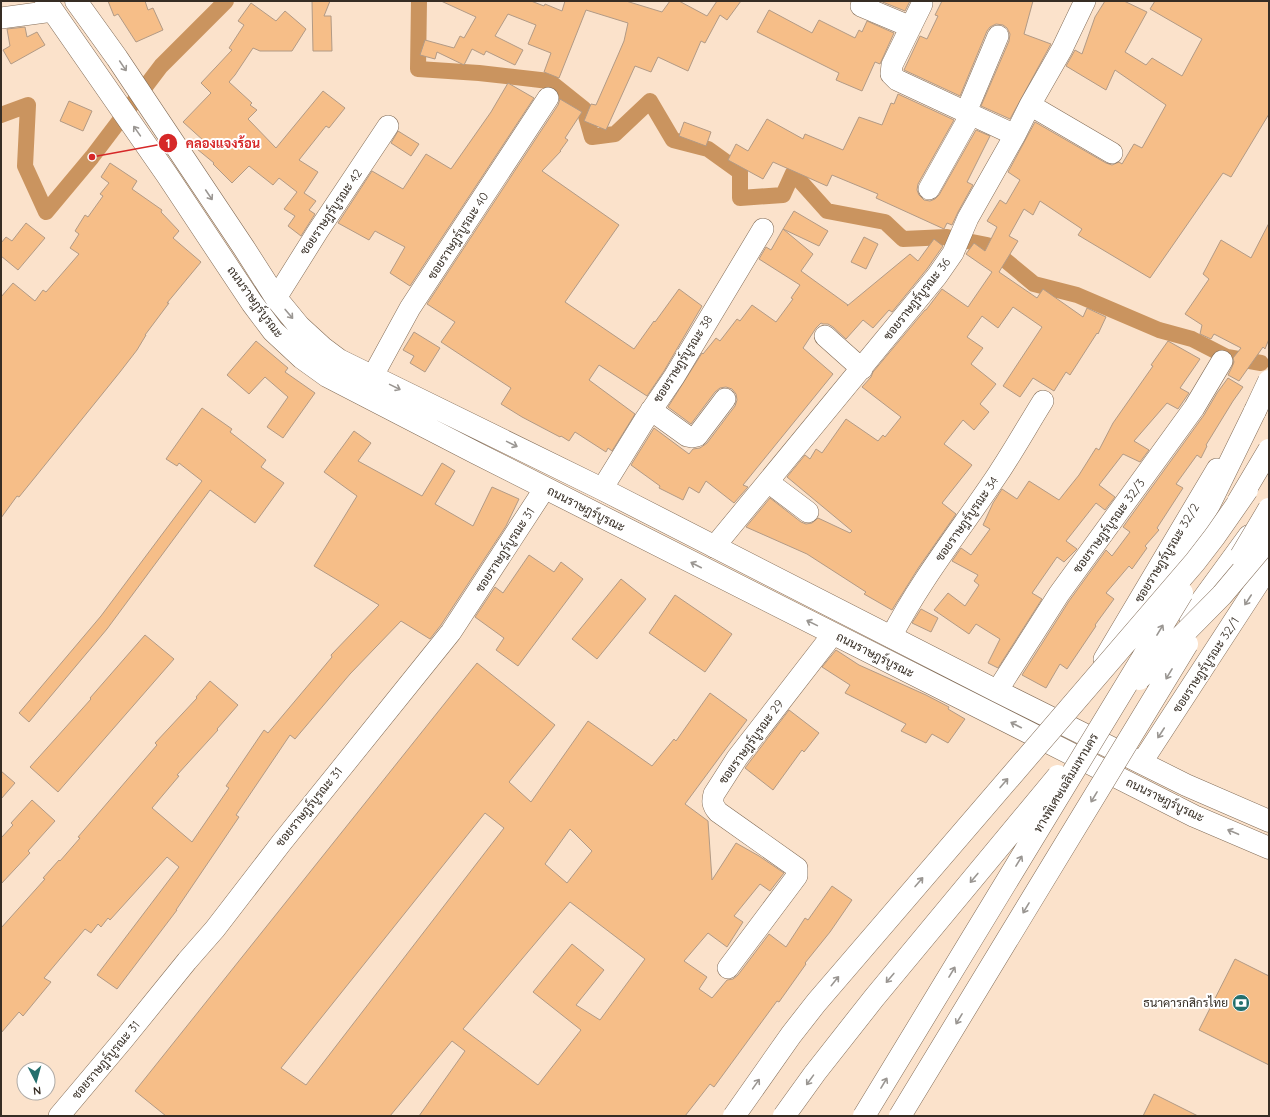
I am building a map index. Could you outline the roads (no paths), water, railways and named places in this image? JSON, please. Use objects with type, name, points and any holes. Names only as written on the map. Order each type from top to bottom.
[{"type":"main road","name":"ถนนราษฎร์บูรณะ","points":[[76,1],[187,162],[276,298],[299,326],[323,348],[333,368],[362,395],[1194,816],[1269,848]]},
{"type":"main road","name":"ถนนราษฎร์บูรณะ","points":[[49,6],[167,174],[252,303],[273,332],[302,358],[333,368],[373,376],[602,489],[997,691],[1186,785],[1269,820]]},
{"type":"main road","points":[[1142,623],[1207,509],[1269,381]]},
{"type":"main road","name":"ทางพิเศษเฉลิมมหานคร","points":[[864,1116],[1269,450]]},
{"type":"main road","points":[[734,1116],[791,1035],[846,968],[1211,541],[1247,490]]},
{"type":"main road","points":[[784,1116],[819,1067],[874,998],[1203,600],[1269,508]]},
{"type":"main road","points":[[900,1116],[1269,508]]},
{"type":"main road","points":[[1133,686],[1222,596],[1269,539]]},
{"type":"street","name":"ซอยราษฎร์บูรณะ 36","points":[[714,547],[862,369],[937,276],[953,253],[960,235],[1062,49],[1085,1]]},
{"type":"street","points":[[922,4],[892,65],[890,74],[897,80],[1015,135]]},
{"type":"street","points":[[1,18],[49,6]]},
{"type":"street","points":[[861,6],[911,27]]},
{"type":"street","points":[[929,189],[969,113],[998,36]]},
{"type":"street","name":"ซอยราษฎร์บูรณะ 40","points":[[362,395],[410,308],[548,98]]},
{"type":"street","points":[[1030,105],[1112,153]]},
{"type":"street","name":"ซอยราษฎร์บูรณะ 42","points":[[276,298],[318,231],[388,126]]},
{"type":"street","name":"ซอยราษฎร์บูรณะ 38","points":[[602,489],[651,410],[674,377],[763,229]]},
{"type":"street","points":[[825,336],[862,369]]},
{"type":"street","name":"ซอยราษฎร์บูรณะ 32/3","points":[[997,691],[1059,594],[1194,408],[1222,361]]},
{"type":"street","name":"ซอยราษฎร์บูรณะ 32/2","points":[[1065,724],[1269,381]]},
{"type":"street","points":[[651,410],[687,436],[692,437],[697,436],[725,399]]},
{"type":"street","name":"ซอยราษฎร์บูรณะ 34","points":[[891,637],[918,590],[999,473],[1043,401]]},
{"type":"street","points":[[768,482],[808,512]]},
{"type":"street","name":"ซอยราษฎร์บูรณะ 31","points":[[59,1116],[215,929],[282,842],[451,632],[545,488]]},
{"type":"street","name":"ซอยราษฎร์บูรณะ 32/1","points":[[1142,762],[1269,567]]},
{"type":"street","name":"ซอยราษฎร์บูรณะ 29","points":[[728,968],[798,876],[798,872],[797,868],[718,812],[713,806],[712,800],[714,794],[737,758],[833,634]]},
{"type":"waterway","points":[[1,115],[28,105],[25,166],[46,212],[92,157],[161,66],[226,1]]},
{"type":"waterway","points":[[419,1],[418,69],[479,73],[549,81],[584,109],[592,137],[615,134],[650,101],[673,140],[708,149],[740,172],[740,198],[783,195],[793,173],[827,211],[885,222],[903,239],[947,237],[987,245],[1034,284],[1077,295],[1159,330],[1192,339],[1227,357],[1261,363]]},
{"type":"place","name":"คลองแจงร้อน","points":[[92,157]]},
{"type":"place","name":"ธนาคารกสิกรไทย","points":[[1241,1003]]}]
